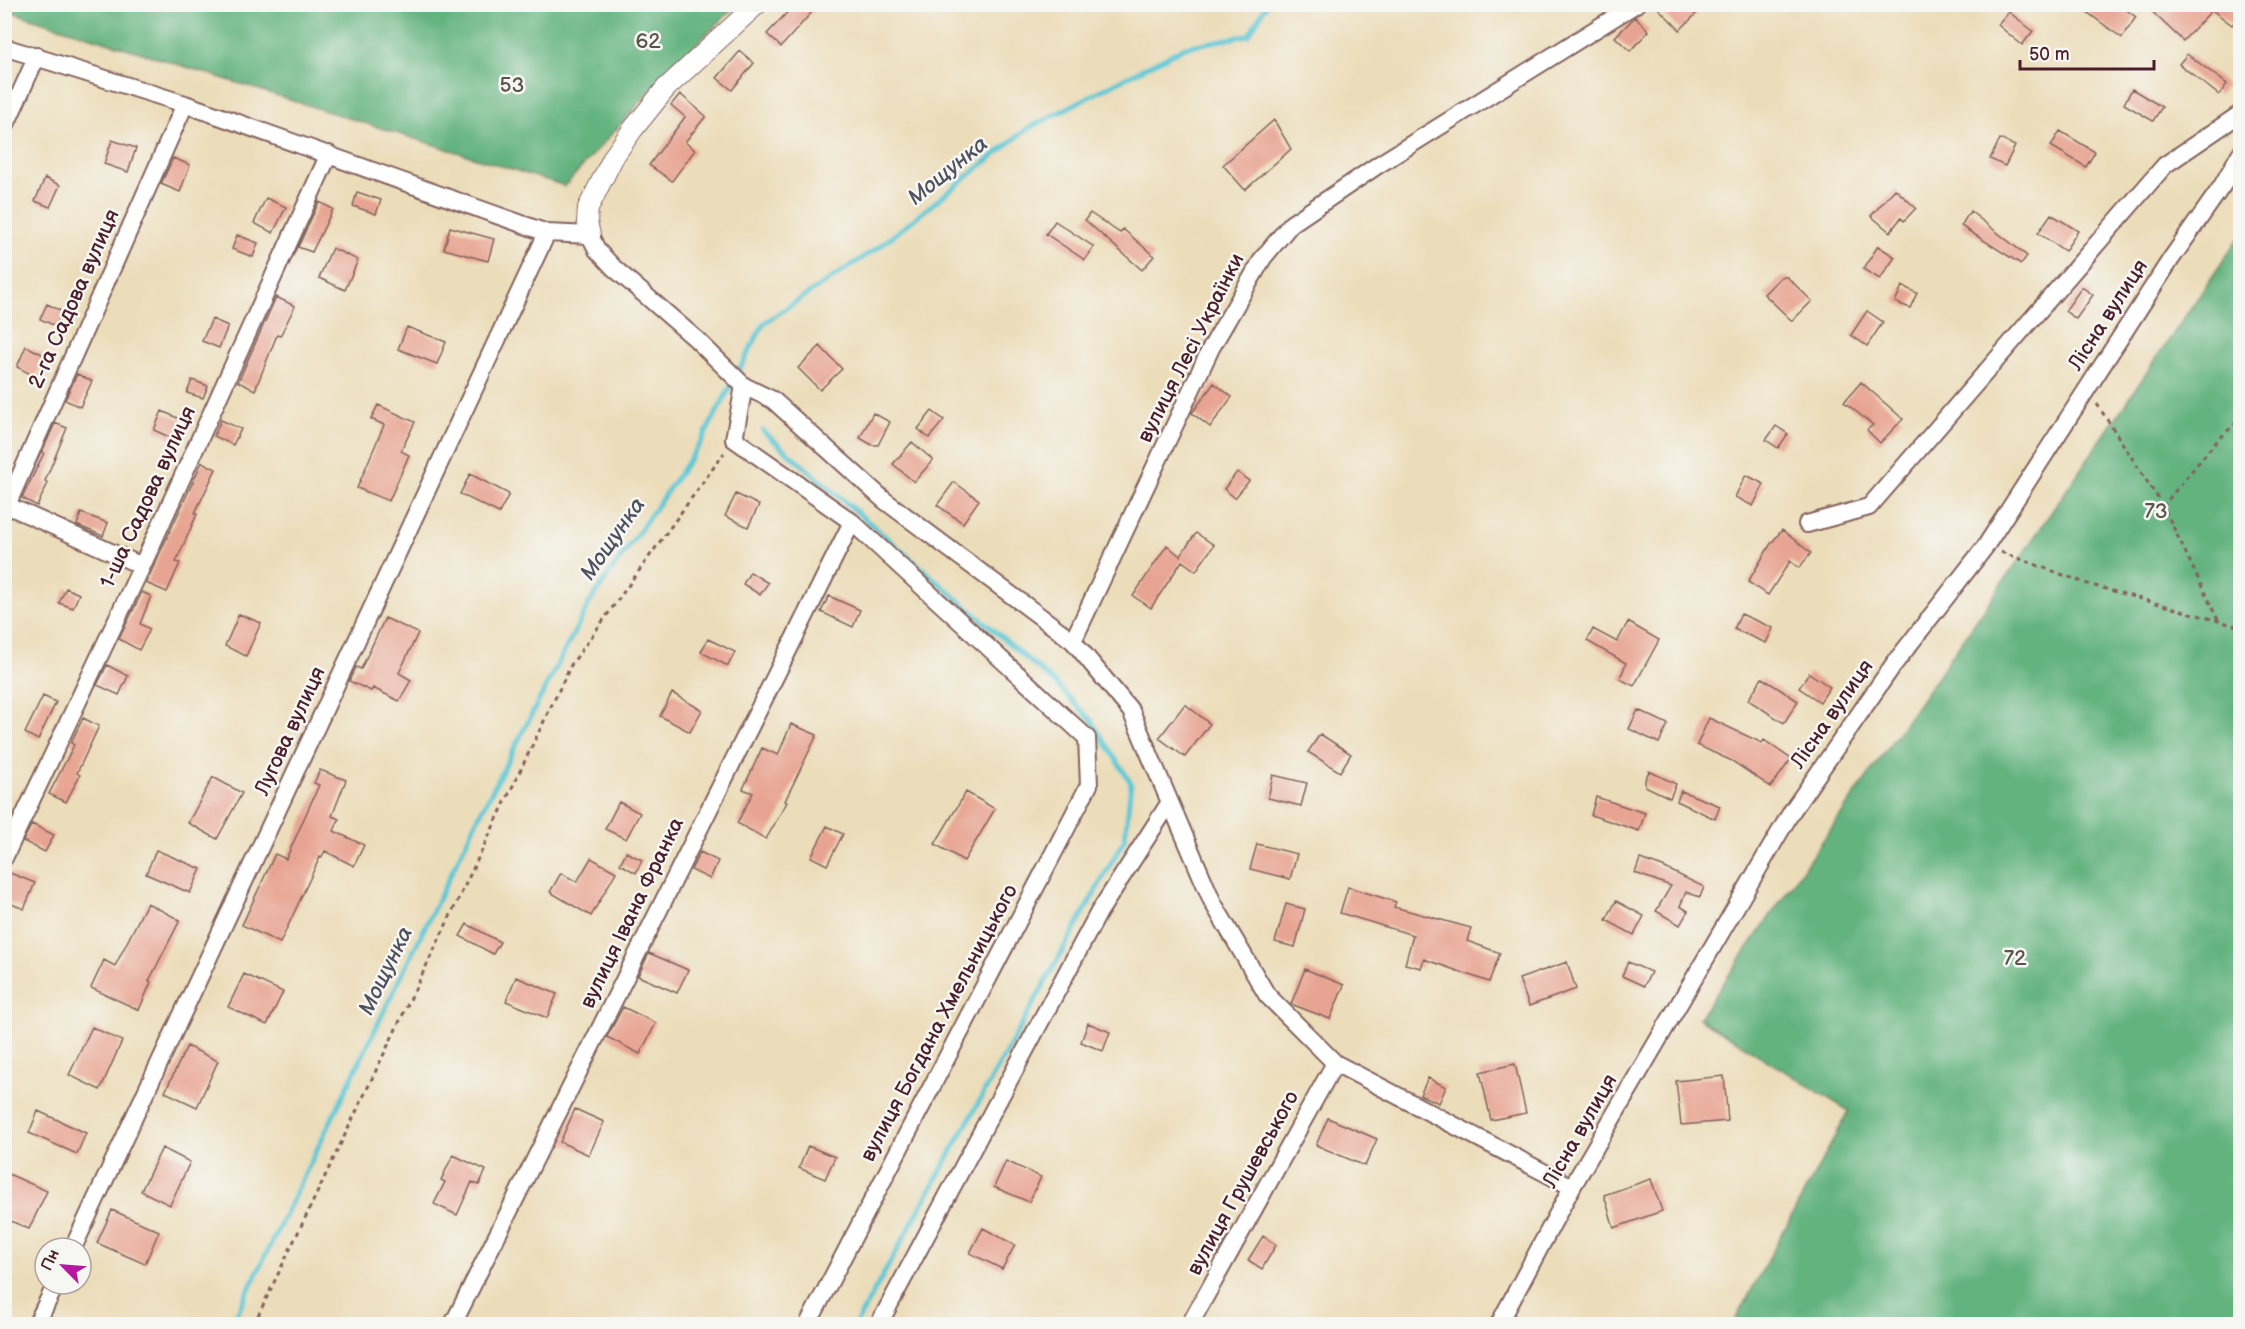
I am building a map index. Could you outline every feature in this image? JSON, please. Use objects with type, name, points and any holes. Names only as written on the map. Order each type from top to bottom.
[{"type":"street","points":[[757,4],[666,88],[633,129],[610,164],[588,207],[587,222],[590,236],[597,250],[614,268],[696,339],[744,386],[773,400],[884,500],[1073,641],[1131,711],[1213,903],[1267,995],[1335,1063],[1572,1187]]},
{"type":"street","name":"вулиця Лесі Українки","points":[[1073,641],[1211,348],[1263,258],[1291,224],[1378,165],[1636,4]]},
{"type":"street","points":[[4,47],[185,104],[547,233],[590,236]]},
{"type":"street","points":[[4,129],[37,56]]},
{"type":"street","name":"2-га Садова вулиця","points":[[6,508],[185,104]]},
{"type":"street","points":[[1807,525],[1869,507],[2165,165],[2241,114]]},
{"type":"street","name":"1-ша Садова вулиця","points":[[4,858],[142,566],[329,154]]},
{"type":"street","name":"Лісна вулиця","points":[[1499,1324],[1572,1187],[1792,811],[1893,664],[1985,547],[2241,154]]},
{"type":"street","name":"Лугова вулиця","points":[[79,1236],[547,233]]},
{"type":"street","points":[[744,386],[734,439],[852,522]]},
{"type":"street","points":[[6,508],[142,566]]},
{"type":"street","name":"вулиця Богдана Хмельницького","points":[[808,1324],[1089,785],[1087,738],[852,522]]},
{"type":"street","name":"вулиця Івана Франка","points":[[453,1324],[852,522]]},
{"type":"street","points":[[879,1324],[1099,912],[1170,802]]},
{"type":"street","name":"вулиця Грушевського","points":[[1190,1324],[1335,1063]]},
{"type":"street","points":[[37,1323],[50,1296]]},
{"type":"path","points":[[2087,389],[2163,506],[2218,620]]},
{"type":"path","points":[[2163,506],[2214,444],[2241,419]]},
{"type":"path","points":[[254,1324],[571,665],[734,439]]},
{"type":"path","points":[[1985,547],[2088,584],[2241,627]]},
{"type":"green space","name":"53","points":[[5,4],[737,5],[668,71],[565,186],[5,10]]},
{"type":"green space","name":"72","points":[[2240,236],[2240,1324],[1733,1324],[1849,1111],[1699,1018],[2018,561]]},
{"type":"building","points":[[795,4],[819,4],[781,47],[767,34]]},
{"type":"building","points":[[1654,4],[1687,4],[1696,14],[1680,30]]},
{"type":"building","points":[[2076,4],[2118,4],[2136,17],[2122,38]]},
{"type":"building","points":[[2144,4],[2241,4],[2241,14],[2232,25],[2212,10],[2183,41]]},
{"type":"building","points":[[2009,12],[2033,31],[2022,45],[1998,25]]},
{"type":"building","points":[[1635,17],[1649,31],[1630,51],[1615,37]]},
{"type":"building","points":[[740,51],[754,63],[732,90],[717,78]]},
{"type":"building","points":[[2187,54],[2227,84],[2219,95],[2179,64]]},
{"type":"building","points":[[2132,89],[2162,107],[2153,121],[2124,104]]},
{"type":"building","points":[[680,94],[706,116],[685,142],[695,150],[672,181],[649,165],[685,117],[671,105]]},
{"type":"building","points":[[1274,120],[1291,149],[1245,190],[1223,165]]},
{"type":"building","points":[[2060,131],[2095,152],[2086,167],[2051,146]]},
{"type":"building","points":[[2000,139],[2015,146],[2005,166],[1990,159]]},
{"type":"building","points":[[112,140],[136,148],[128,172],[104,164]]},
{"type":"building","points":[[173,158],[190,165],[180,192],[161,184]]},
{"type":"building","points":[[45,178],[60,185],[50,207],[35,201]]},
{"type":"building","points":[[1895,189],[1916,208],[1904,221],[1901,218],[1890,232],[1871,216]]},
{"type":"building","points":[[357,192],[381,200],[376,214],[353,206]]},
{"type":"building","points":[[266,198],[286,207],[273,233],[254,223]]},
{"type":"building","points":[[319,202],[333,209],[312,252],[298,247]]},
{"type":"building","points":[[1970,211],[2027,256],[2021,264],[1961,226]]},
{"type":"building","points":[[1090,213],[1120,233],[1123,229],[1154,256],[1142,270],[1085,220]]},
{"type":"building","points":[[2051,214],[2078,231],[2065,251],[2038,233]]},
{"type":"building","points":[[1055,221],[1094,247],[1085,260],[1046,234]]},
{"type":"building","points":[[450,227],[494,239],[488,261],[444,249]]},
{"type":"building","points":[[237,235],[258,243],[253,257],[232,249]]},
{"type":"building","points":[[1878,246],[1895,257],[1880,279],[1863,269]]},
{"type":"building","points":[[332,248],[358,260],[345,290],[319,278]]},
{"type":"building","points":[[1781,277],[1787,277],[1812,301],[1792,321],[1764,294]]},
{"type":"building","points":[[1902,286],[1917,293],[1910,308],[1895,302]]},
{"type":"building","points":[[2082,287],[2093,295],[2076,319],[2065,311]]},
{"type":"building","points":[[276,297],[295,306],[280,336],[277,335],[255,390],[238,382]]},
{"type":"building","points":[[47,304],[68,314],[62,329],[40,319]]},
{"type":"building","points":[[1867,311],[1883,322],[1867,346],[1851,335]]},
{"type":"building","points":[[212,319],[228,326],[219,348],[202,341]]},
{"type":"building","points":[[407,327],[446,342],[437,364],[398,349]]},
{"type":"building","points":[[26,346],[46,356],[36,377],[17,367]]},
{"type":"building","points":[[820,346],[842,369],[820,390],[798,368]]},
{"type":"building","points":[[77,374],[92,381],[80,407],[65,400]]},
{"type":"building","points":[[192,380],[208,386],[203,398],[187,393]]},
{"type":"building","points":[[1861,382],[1903,419],[1880,443],[1867,430],[1873,425],[1844,402]]},
{"type":"building","points":[[1214,383],[1232,397],[1210,427],[1192,413]]},
{"type":"building","points":[[378,405],[415,422],[401,451],[409,455],[389,501],[357,488],[384,425],[371,419]]},
{"type":"building","points":[[162,411],[184,421],[178,441],[154,430]]},
{"type":"building","points":[[932,411],[944,420],[929,438],[918,429]]},
{"type":"building","points":[[873,413],[890,422],[878,445],[872,445],[860,438]]},
{"type":"building","points":[[221,420],[241,429],[233,445],[214,436]]},
{"type":"building","points":[[55,423],[67,428],[45,481],[48,483],[37,506],[22,498],[44,453],[42,452]]},
{"type":"building","points":[[1776,426],[1788,434],[1778,448],[1766,440]]},
{"type":"building","points":[[912,442],[933,460],[914,482],[893,464]]},
{"type":"building","points":[[202,462],[216,469],[195,513],[197,514],[176,562],[180,563],[167,592],[146,583]]},
{"type":"building","points":[[1237,472],[1249,481],[1235,498],[1224,489]]},
{"type":"building","points":[[470,474],[509,494],[499,513],[460,494]]},
{"type":"building","points":[[1746,475],[1764,484],[1753,506],[1735,497]]},
{"type":"building","points":[[954,482],[979,500],[963,523],[937,505]]},
{"type":"building","points":[[736,494],[759,505],[748,527],[725,516]]},
{"type":"building","points":[[81,513],[108,523],[103,536],[77,525]]},
{"type":"building","points":[[1782,530],[1811,553],[1799,568],[1790,561],[1768,595],[1748,582],[1770,545]]},
{"type":"building","points":[[1196,533],[1214,545],[1196,571],[1182,561],[1151,608],[1133,596],[1167,545],[1180,556]]},
{"type":"building","points":[[750,572],[768,583],[760,595],[743,584]]},
{"type":"building","points":[[66,588],[79,594],[73,608],[59,603]]},
{"type":"building","points":[[142,592],[151,596],[140,624],[150,629],[139,650],[119,639]]},
{"type":"building","points":[[829,596],[860,610],[853,627],[821,612]]},
{"type":"building","points":[[239,614],[261,623],[246,656],[225,646]]},
{"type":"building","points":[[1741,614],[1773,628],[1766,643],[1734,629]]},
{"type":"building","points":[[385,618],[418,633],[399,673],[411,680],[399,701],[373,688],[371,691],[349,681],[356,667],[361,669]]},
{"type":"building","points":[[1628,622],[1659,640],[1634,686],[1620,679],[1626,663],[1587,641],[1593,629],[1617,642]]},
{"type":"building","points":[[708,639],[735,652],[728,666],[701,652]]},
{"type":"building","points":[[107,665],[128,676],[119,695],[97,685]]},
{"type":"building","points":[[1809,673],[1830,687],[1820,702],[1799,688]]},
{"type":"building","points":[[1762,678],[1798,701],[1784,723],[1748,700]]},
{"type":"building","points":[[672,693],[702,710],[690,732],[660,716]]},
{"type":"building","points":[[43,696],[56,702],[38,740],[25,733]]},
{"type":"building","points":[[1185,704],[1210,724],[1185,757],[1159,738]]},
{"type":"building","points":[[1638,710],[1668,724],[1659,743],[1629,729]]},
{"type":"building","points":[[83,718],[99,726],[77,773],[80,775],[66,802],[49,794],[74,745],[71,743]]},
{"type":"building","points":[[1709,718],[1762,743],[1764,740],[1791,759],[1771,787],[1732,761],[1697,745]]},
{"type":"building","points":[[791,724],[817,735],[785,801],[787,802],[766,839],[737,823],[753,793],[743,789],[762,748],[778,755]]},
{"type":"building","points":[[1320,734],[1351,754],[1340,772],[1308,752]]},
{"type":"building","points":[[320,770],[346,780],[332,816],[339,819],[334,831],[364,845],[354,866],[325,851],[320,857],[280,943],[242,925],[275,854],[286,859],[319,785],[314,783]]},
{"type":"building","points":[[1649,771],[1676,784],[1670,798],[1645,786]]},
{"type":"building","points":[[1273,775],[1307,783],[1301,806],[1268,798]]},
{"type":"building","points":[[213,777],[242,793],[217,839],[188,823]]},
{"type":"building","points":[[1681,791],[1720,806],[1715,819],[1677,801]]},
{"type":"building","points":[[966,792],[995,809],[964,861],[935,844]]},
{"type":"building","points":[[1596,797],[1645,813],[1639,831],[1591,815]]},
{"type":"building","points":[[619,802],[640,813],[626,839],[605,829]]},
{"type":"building","points":[[32,824],[54,835],[45,852],[23,841]]},
{"type":"building","points":[[827,826],[843,834],[827,865],[811,857]]},
{"type":"building","points":[[1257,844],[1297,854],[1290,879],[1250,869]]},
{"type":"building","points":[[156,850],[201,869],[190,893],[146,874]]},
{"type":"building","points":[[626,852],[642,860],[636,873],[620,864]]},
{"type":"building","points":[[700,852],[718,861],[710,879],[691,870]]},
{"type":"building","points":[[591,858],[616,872],[591,916],[550,892],[561,873],[577,882]]},
{"type":"building","points":[[1640,859],[1663,867],[1704,887],[1700,897],[1686,892],[1680,906],[1688,911],[1680,925],[1656,911],[1671,886],[1635,873]]},
{"type":"building","points":[[10,873],[35,883],[24,909],[4,901],[4,887]]},
{"type":"building","points":[[1348,887],[1396,902],[1394,907],[1471,928],[1467,941],[1500,953],[1489,982],[1424,959],[1421,968],[1405,964],[1413,935],[1340,913]]},
{"type":"building","points":[[1616,901],[1644,916],[1634,935],[1606,920]]},
{"type":"building","points":[[147,903],[180,920],[149,981],[151,982],[139,1010],[91,988],[104,960],[115,966]]},
{"type":"building","points":[[1286,904],[1305,909],[1295,947],[1275,942]]},
{"type":"building","points":[[467,924],[500,942],[493,954],[460,936]]},
{"type":"building","points":[[649,953],[688,970],[677,993],[638,976]]},
{"type":"building","points":[[1567,962],[1576,989],[1529,1006],[1519,979]]},
{"type":"building","points":[[1628,962],[1651,972],[1644,986],[1622,976]]},
{"type":"building","points":[[1305,969],[1344,985],[1330,1019],[1291,1004]]},
{"type":"building","points":[[244,974],[283,992],[267,1025],[228,1007]]},
{"type":"building","points":[[516,977],[557,994],[547,1018],[506,1001]]},
{"type":"building","points":[[623,1007],[656,1023],[640,1054],[607,1037]]},
{"type":"building","points":[[1088,1023],[1110,1032],[1103,1051],[1081,1042]]},
{"type":"building","points":[[92,1027],[122,1041],[100,1090],[69,1075]]},
{"type":"building","points":[[187,1046],[218,1061],[197,1107],[165,1092]]},
{"type":"building","points":[[1515,1064],[1526,1113],[1491,1120],[1480,1072]]},
{"type":"building","points":[[1724,1076],[1728,1121],[1681,1125],[1676,1081]]},
{"type":"building","points":[[1428,1078],[1446,1087],[1439,1103],[1420,1095]]},
{"type":"building","points":[[575,1109],[604,1122],[589,1155],[560,1142]]},
{"type":"building","points":[[38,1111],[86,1133],[77,1154],[29,1133]]},
{"type":"building","points":[[1328,1118],[1377,1139],[1365,1166],[1316,1145]]},
{"type":"building","points":[[808,1146],[835,1157],[825,1179],[799,1168]]},
{"type":"building","points":[[162,1148],[190,1162],[170,1205],[141,1191]]},
{"type":"building","points":[[453,1155],[486,1170],[479,1185],[472,1182],[457,1215],[434,1204],[445,1182],[441,1180]]},
{"type":"building","points":[[1006,1161],[1041,1177],[1029,1202],[994,1187]]},
{"type":"building","points":[[4,1172],[47,1191],[29,1229],[4,1218]]},
{"type":"building","points":[[1651,1179],[1662,1211],[1614,1228],[1604,1195]]},
{"type":"building","points":[[112,1210],[159,1231],[145,1264],[97,1243]]},
{"type":"building","points":[[983,1228],[1015,1245],[1002,1269],[970,1253]]},
{"type":"building","points":[[1263,1236],[1276,1245],[1262,1269],[1248,1260]]},
{"type":"waterway","name":"Мощунка","points":[[232,1324],[477,820],[590,602],[700,444],[764,323],[879,247],[1027,129],[1185,47],[1249,35],[1267,4]]},
{"type":"waterway","points":[[763,431],[1056,684],[1091,720],[1131,783],[1125,838],[856,1324]]},
{"type":"park label","name":"62","points":[[648,41]]},
{"type":"park label","name":"73","points":[[2156,511]]}]
